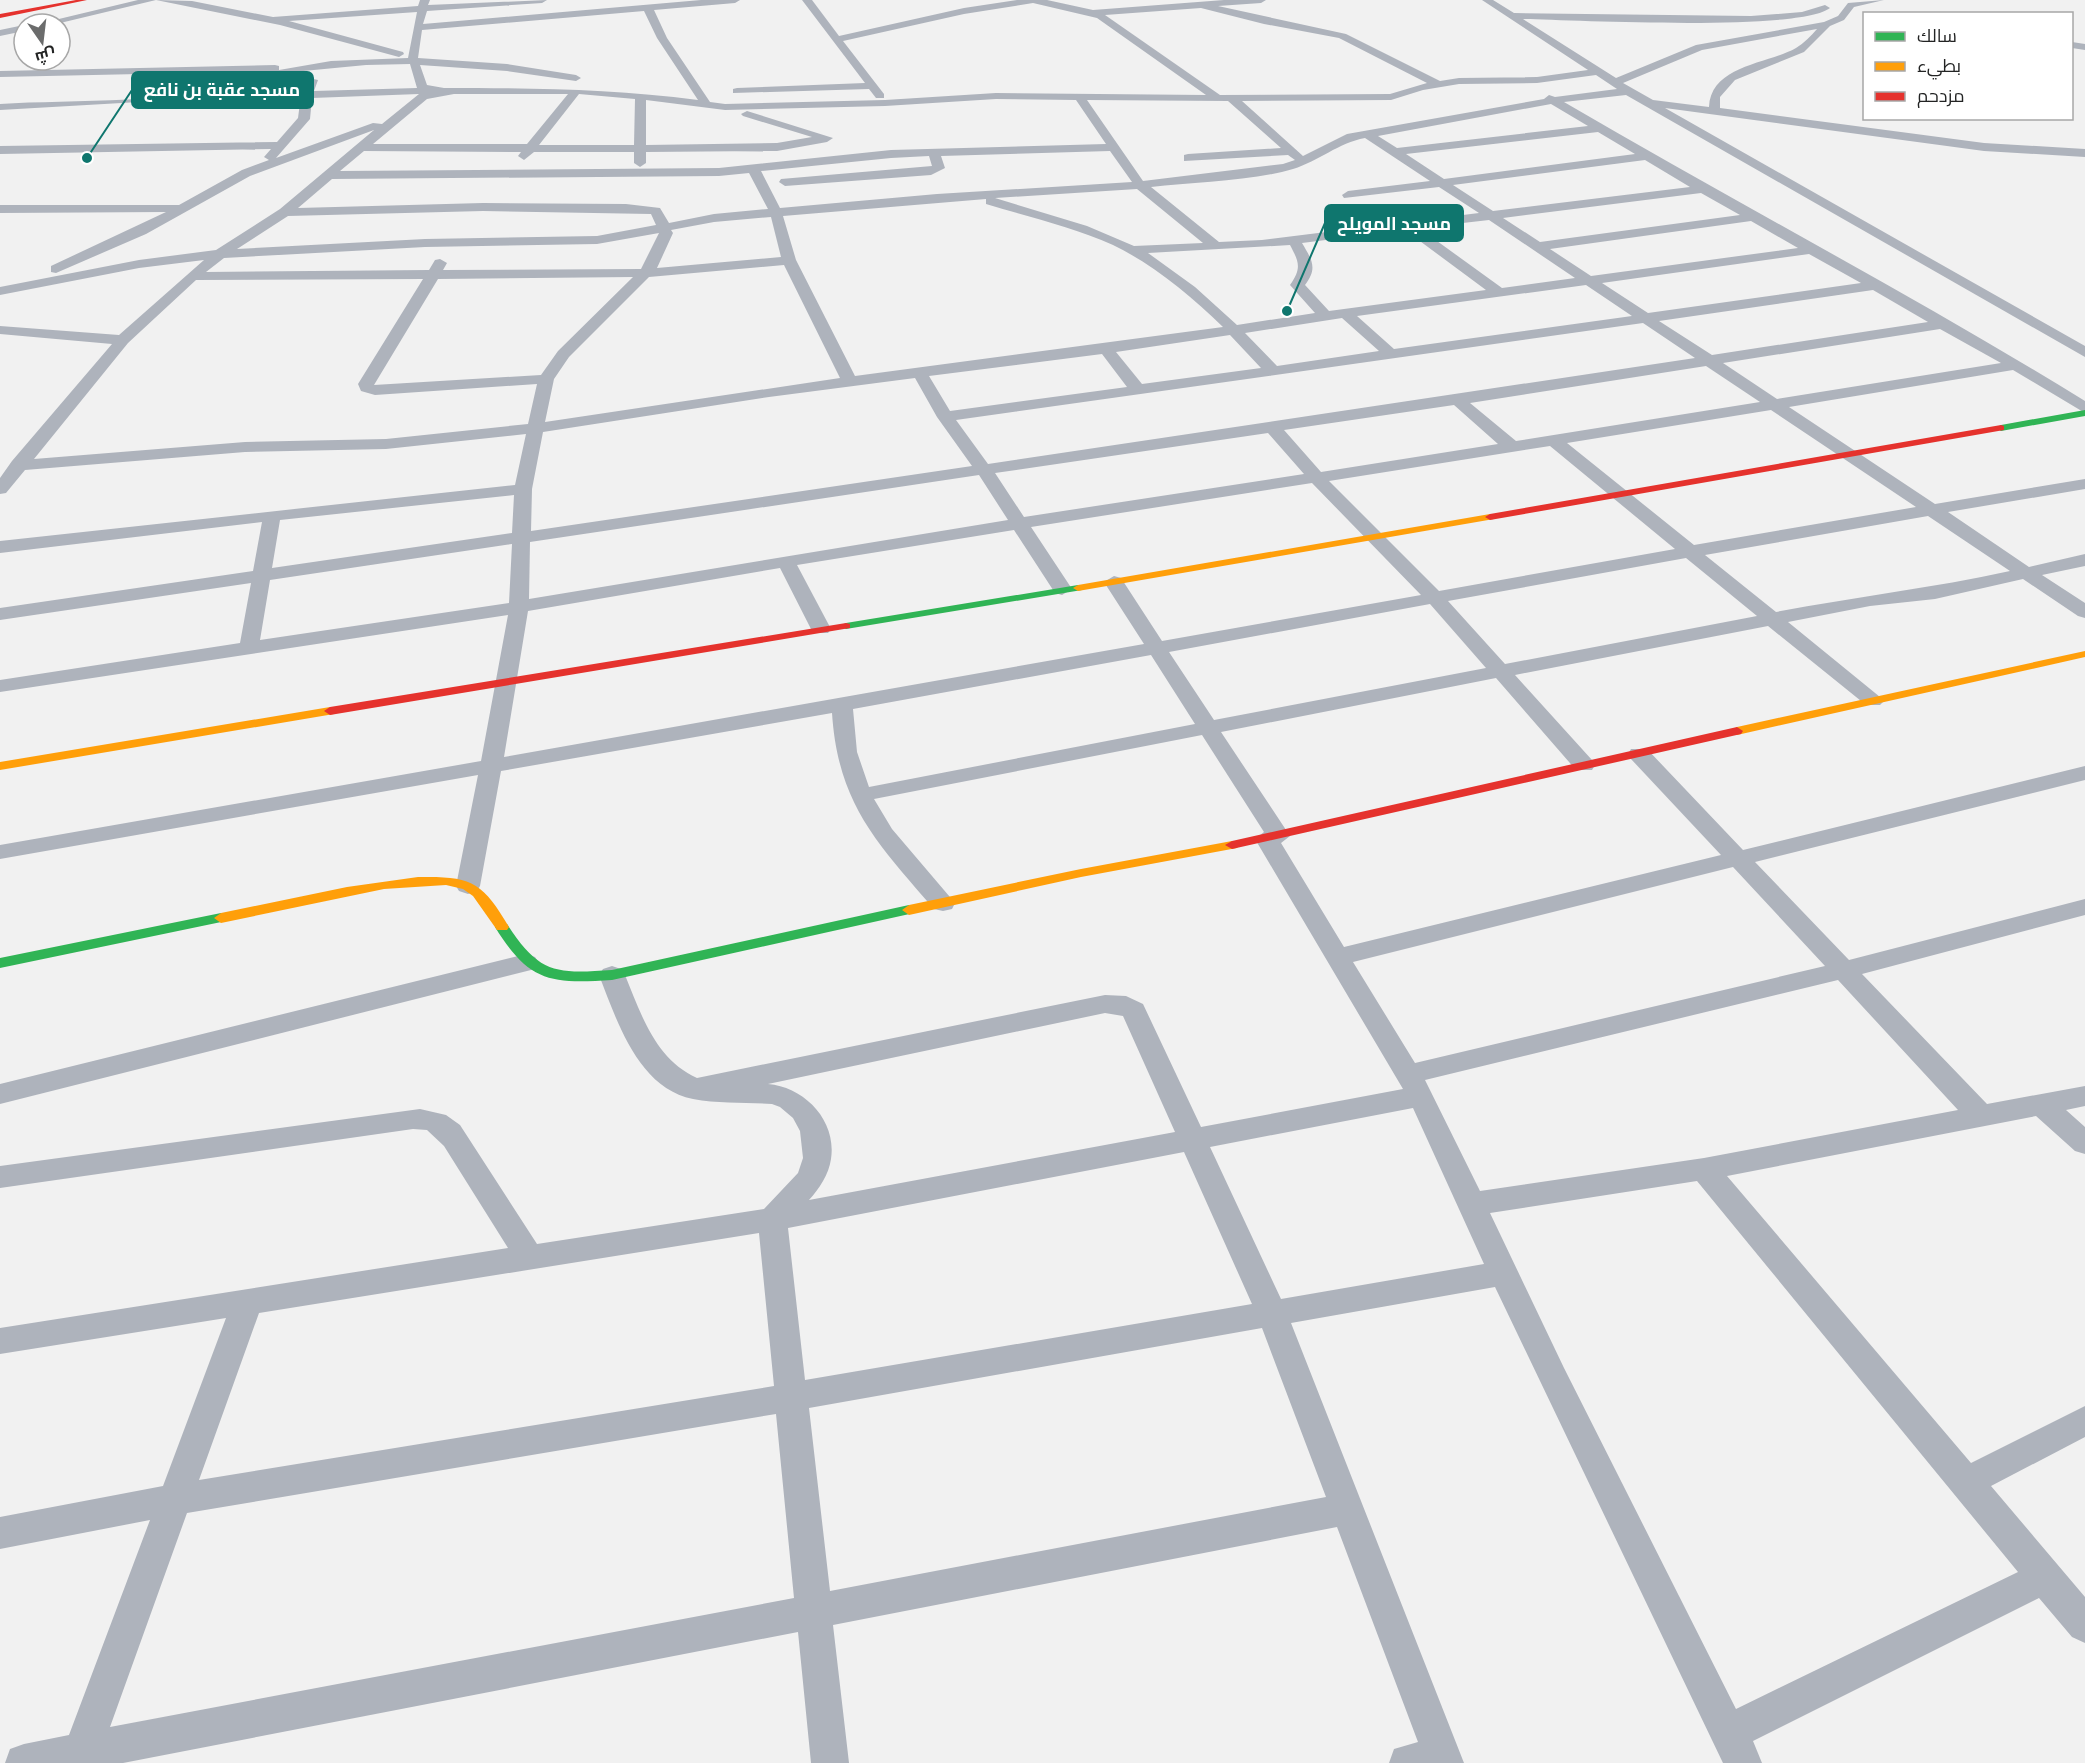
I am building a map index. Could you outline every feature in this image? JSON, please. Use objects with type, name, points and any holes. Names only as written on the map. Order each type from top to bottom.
[{"type":"street","points":[[0,16],[84,0]]},
{"type":"street","points":[[72,18],[151,0]]},
{"type":"street","points":[[161,0],[215,7],[277,19],[413,59]]},
{"type":"street","points":[[277,19],[423,4],[542,0]]},
{"type":"street","points":[[585,0],[592,12]]},
{"type":"street","points":[[417,27],[735,0]]},
{"type":"street","points":[[807,0],[816,0]]},
{"type":"street","points":[[807,0],[839,39],[885,103]]},
{"type":"street","points":[[839,39],[964,11],[1034,0],[1093,13],[1108,20],[1218,98]]},
{"type":"street","points":[[1093,13],[1261,0]]},
{"type":"street","points":[[1487,0],[1515,16],[1628,92],[2085,352]]},
{"type":"street","points":[[1614,83],[1671,57],[1700,47],[1827,24],[1841,18],[1851,5],[1879,0]]},
{"type":"street","points":[[423,4],[413,59],[422,87],[450,92]]},
{"type":"street","points":[[1202,4],[1264,21],[1342,36],[1438,84]]},
{"type":"street","points":[[1803,4],[1863,13]]},
{"type":"street","points":[[648,8],[662,38],[710,92]]},
{"type":"street","points":[[1515,16],[1750,19],[1803,15],[1825,8]]},
{"type":"street","points":[[1714,110],[1713,96],[1719,87],[1751,68],[1797,51],[1827,24]]},
{"type":"street","points":[[0,74],[292,68],[413,59],[504,67],[593,81],[626,94]]},
{"type":"street","points":[[18,286],[141,231],[178,208],[269,159],[304,119],[307,95],[318,66]]},
{"type":"street","points":[[0,107],[190,96],[234,89],[268,79],[292,68]]},
{"type":"street","points":[[725,107],[885,103],[996,96],[1373,98],[1391,97],[1438,84],[1555,79],[1596,72]]},
{"type":"street","points":[[1512,80],[1554,100],[1703,189],[2016,365],[2085,408]]},
{"type":"street","points":[[710,92],[872,86]]},
{"type":"street","points":[[307,95],[401,91],[576,91],[641,95],[725,107],[831,140],[777,147],[361,147]]},
{"type":"street","points":[[511,175],[576,91]]},
{"type":"street","points":[[0,489],[123,340],[192,276],[220,254],[285,212],[393,119],[424,96],[450,92]]},
{"type":"street","points":[[706,104],[710,92]]},
{"type":"street","points":[[0,291],[139,264],[220,254],[452,243],[597,240],[691,220],[1140,185],[1283,168],[1305,162],[1334,143],[1367,134],[1554,100],[1628,92]]},
{"type":"street","points":[[640,174],[641,95]]},
{"type":"street","points":[[1079,96],[1140,185],[1217,247]]},
{"type":"street","points":[[1231,98],[1305,162]]},
{"type":"street","points":[[1647,102],[1984,147],[2085,153]]},
{"type":"street","points":[[246,173],[393,119]]},
{"type":"street","points":[[1394,152],[1601,128]]},
{"type":"street","points":[[1367,134],[1540,246],[1845,454],[2085,612]]},
{"type":"street","points":[[0,150],[281,145]]},
{"type":"street","points":[[853,146],[891,154]]},
{"type":"street","points":[[327,175],[640,174],[754,170],[891,154],[1113,147]]},
{"type":"street","points":[[1188,158],[1291,150]]},
{"type":"street","points":[[762,184],[931,171],[939,168],[934,153]]},
{"type":"street","points":[[1348,195],[1647,156]]},
{"type":"street","points":[[754,170],[776,213],[789,260],[850,382]]},
{"type":"street","points":[[1133,250],[1217,247],[1294,240],[1703,189]]},
{"type":"street","points":[[978,197],[1099,236],[1133,250],[1236,330],[1273,371]]},
{"type":"street","points":[[285,212],[483,207],[626,208],[655,211],[664,227],[664,240],[645,273],[563,354],[546,379],[523,489],[519,607],[508,680],[468,886]]},
{"type":"street","points":[[0,209],[178,208]]},
{"type":"street","points":[[1540,246],[1754,217]]},
{"type":"street","points":[[1406,225],[1499,292]]},
{"type":"street","points":[[1294,240],[1307,264],[1305,275],[1297,285],[1326,316]]},
{"type":"street","points":[[452,243],[366,384],[367,388],[375,390],[459,387],[546,379]]},
{"type":"street","points":[[18,465],[245,447],[386,444],[536,428],[850,382],[1106,349],[1345,313],[1811,250]]},
{"type":"street","points":[[192,276],[645,273],[789,260]]},
{"type":"street","points":[[945,417],[1874,286]]},
{"type":"street","points":[[1345,313],[1391,354]]},
{"type":"street","points":[[0,614],[1456,400],[1941,324]]},
{"type":"street","points":[[0,330],[123,340]]},
{"type":"street","points":[[1106,349],[1139,391]]},
{"type":"street","points":[[0,686],[519,607],[786,562],[1554,441],[2016,365]]},
{"type":"street","points":[[920,374],[945,417],[984,470],[1062,589]]},
{"type":"street","points":[[1456,400],[1512,447]]},
{"type":"street","points":[[0,766],[508,680],[1114,582],[1373,535],[1621,495],[1845,454],[2085,414]]},
{"type":"street","points":[[1271,426],[1317,478],[1435,598],[1499,673],[1584,765]]},
{"type":"street","points":[[1554,441],[1873,701]]},
{"type":"street","points":[[0,852],[492,767],[2085,484]]},
{"type":"street","points":[[0,547],[272,515],[523,489]]},
{"type":"street","points":[[249,649],[272,515]]},
{"type":"street","points":[[860,795],[1208,726],[1775,621],[1879,599],[1935,593],[2085,560]]},
{"type":"street","points":[[786,562],[821,629]]},
{"type":"street","points":[[1114,582],[1208,726],[1338,957],[1415,1085],[1557,1387],[1736,1748],[2044,1577]]},
{"type":"street","points":[[0,963],[376,887],[420,882],[452,882],[468,886],[485,902],[526,963],[550,973],[583,977],[612,975],[1081,873],[1272,837],[2085,654]]},
{"type":"street","points":[[842,705],[846,751],[860,795],[874,823],[943,903]]},
{"type":"street","points":[[1639,754],[1980,1115]]},
{"type":"street","points":[[1338,957],[2085,773]]},
{"type":"street","points":[[0,1341],[772,1219],[1194,1138],[1415,1085],[2085,907]]},
{"type":"street","points":[[0,1094],[526,963]]},
{"type":"street","points":[[612,975],[647,1052],[676,1080],[694,1089],[716,1093],[782,1094],[795,1101],[809,1115],[817,1139],[819,1158],[808,1183],[772,1219]]},
{"type":"street","points":[[694,1089],[1116,1003],[1126,1005],[1138,1017],[1272,1314],[1348,1509],[1432,1760]]},
{"type":"street","points":[[1472,1204],[1704,1169],[2040,1102],[2085,1096]]},
{"type":"street","points":[[2040,1102],[2085,1143]]},
{"type":"street","points":[[0,1177],[413,1119],[433,1119],[445,1127],[454,1138],[529,1256]]},
{"type":"street","points":[[1704,1169],[2085,1625]]},
{"type":"street","points":[[772,1219],[830,1763]]},
{"type":"street","points":[[0,1533],[173,1500],[791,1397],[1505,1273]]},
{"type":"street","points":[[81,1756],[248,1300]]},
{"type":"street","points":[[1966,1482],[2085,1420]]},
{"type":"street","points":[[24,1763],[81,1756],[1348,1509]]},
{"type":"traffic: fast","points":[[2001,428],[2085,413]]},
{"type":"traffic: fast","points":[[846,626],[1078,588]]},
{"type":"traffic: fast","points":[[502,927],[513,944],[535,967],[560,976],[575,977],[612,975],[909,910]]},
{"type":"traffic: fast","points":[[0,963],[221,918]]},
{"type":"traffic: slow","points":[[1078,588],[1490,517]]},
{"type":"traffic: slow","points":[[1737,731],[2085,654]]},
{"type":"traffic: slow","points":[[0,766],[330,711]]},
{"type":"traffic: slow","points":[[909,910],[1081,873],[1232,845]]},
{"type":"traffic: slow","points":[[221,918],[347,891],[418,881],[446,881],[472,888],[487,903],[502,927]]},
{"type":"traffic: jam","points":[[0,16],[84,0]]},
{"type":"traffic: jam","points":[[1490,517],[2001,428]]},
{"type":"traffic: jam","points":[[330,711],[846,626]]},
{"type":"traffic: jam","points":[[1232,845],[1737,731]]},
{"type":"place","name":"مسجد عقبة بن نافع","points":[[87,158]]},
{"type":"place","name":"مسجد المويلح","points":[[1287,311]]}]
